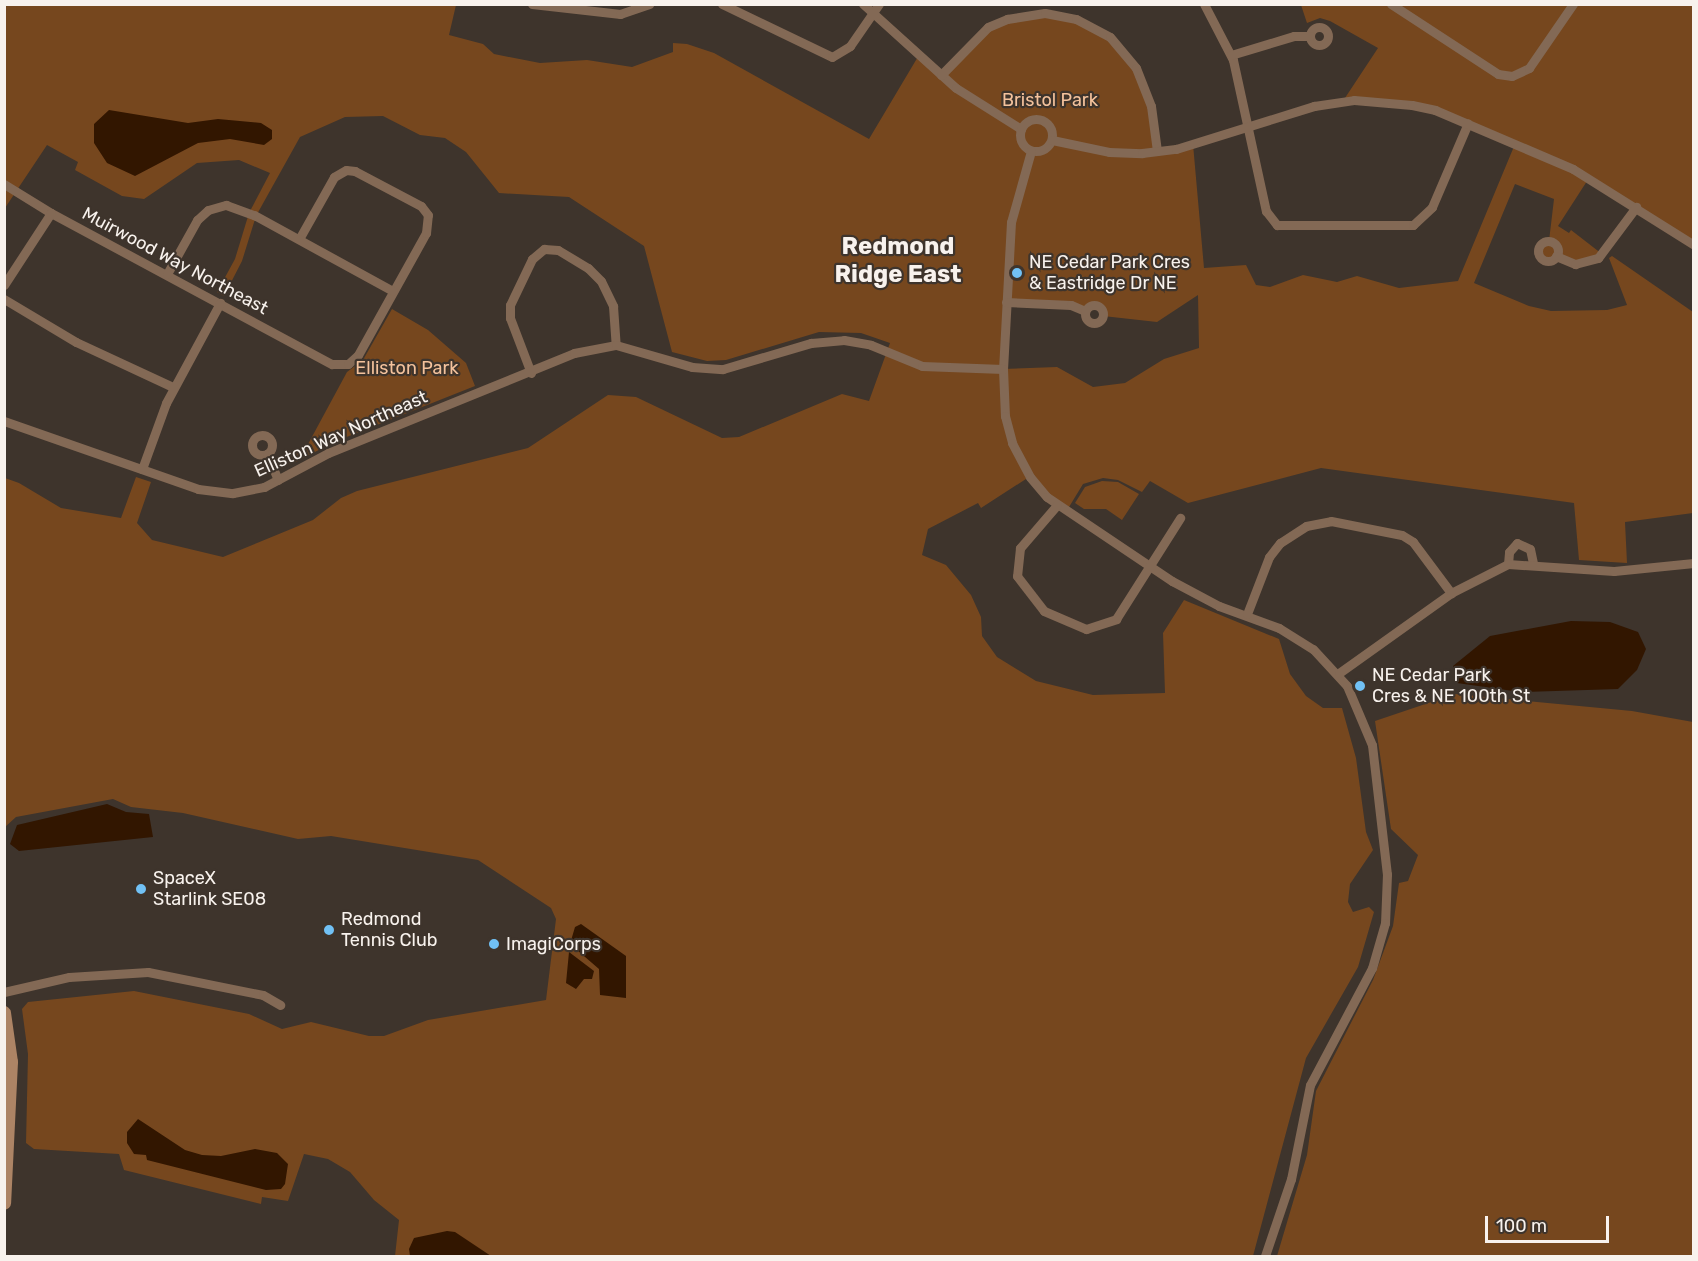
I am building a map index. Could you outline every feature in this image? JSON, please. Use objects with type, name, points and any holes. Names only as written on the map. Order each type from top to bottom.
[{"type":"street","points":[[532,4],[620,14],[649,4]]},
{"type":"street","points":[[722,4],[832,57],[850,46],[879,4]]},
{"type":"street","points":[[862,4],[941,75],[991,113],[1021,129]]},
{"type":"street","points":[[1204,4],[1231,55],[1266,211],[1273,222],[1288,227],[1304,223],[1393,227],[1413,225],[1432,207],[1468,123]]},
{"type":"street","points":[[1391,4],[1498,74],[1512,76],[1529,68],[1573,4]]},
{"type":"street","points":[[941,75],[988,27],[1007,19],[1045,13],[1076,19],[1110,37],[1136,68],[1151,106],[1157,151]]},
{"type":"street","points":[[1231,55],[1294,36],[1310,36]]},
{"type":"street","points":[[1052,140],[1109,152],[1157,151],[1248,128],[1314,106],[1354,100],[1412,105],[1468,123],[1573,169],[1694,245]]},
{"type":"street","points":[[1028,121],[1044,121],[1051,129],[1052,140],[1041,151],[1031,151],[1020,140],[1021,129],[1028,121]]},
{"type":"street","points":[[1031,151],[1011,222],[1003,369],[1005,416],[1012,443],[1030,477],[1057,505],[1150,567],[1205,600],[1248,614],[1305,643],[1339,673],[1362,714],[1374,756],[1387,874],[1385,923],[1372,968],[1310,1085],[1291,1179],[1265,1257]]},
{"type":"street","points":[[167,274],[193,227],[208,210],[232,205],[393,291],[428,229],[428,215],[421,206],[356,171],[343,171],[334,177],[299,239]]},
{"type":"street","name":"Muirwood Way Northeast","points":[[4,184],[51,213],[332,364],[344,365],[356,358],[393,291]]},
{"type":"street","points":[[1556,256],[1575,264],[1598,258],[1635,207]]},
{"type":"street","points":[[4,285],[51,213]]},
{"type":"street","points":[[531,373],[510,318],[510,305],[532,259],[544,249],[558,250],[588,268],[601,281],[613,306],[616,345]]},
{"type":"street","points":[[4,299],[75,342],[173,387]]},
{"type":"street","points":[[1006,302],[1071,305],[1085,311]]},
{"type":"street","points":[[142,470],[173,387],[220,303]]},
{"type":"street","name":"Elliston Way Northeast","points":[[4,422],[142,470],[217,493],[249,492],[278,480],[328,453],[531,373],[574,353],[616,345],[692,367],[723,369],[811,343],[844,340],[871,345],[922,366],[1003,369]]},
{"type":"street","points":[[267,454],[278,480]]},
{"type":"street","points":[[1057,505],[1024,543],[1016,563],[1021,586],[1044,611],[1073,627],[1086,629],[1107,625],[1124,610],[1180,518]]},
{"type":"street","points":[[1248,614],[1269,556],[1293,534],[1331,522],[1402,535],[1413,542],[1451,593]]},
{"type":"street","points":[[1508,564],[1509,552],[1517,543],[1530,549],[1533,564]]},
{"type":"street","points":[[1339,673],[1451,593],[1508,564],[1533,564],[1614,572],[1694,563]]},
{"type":"street","points":[[4,993],[69,977],[148,972],[263,995],[280,1005]]},
{"type":"street","points":[[4,1013],[11,1062],[4,1203]]},
{"type":"green space","name":"Bristol Park","points":[[4,5],[456,5],[449,35],[483,44],[494,54],[540,63],[587,60],[632,67],[673,52],[673,43],[687,44],[714,53],[869,139],[919,55],[941,75],[970,41],[1007,19],[1061,15],[1110,37],[1145,85],[1157,151],[1193,144],[1204,268],[1246,265],[1256,285],[1270,287],[1303,275],[1337,282],[1357,276],[1399,288],[1458,281],[1515,144],[1435,110],[1343,101],[1378,48],[1330,21],[1320,18],[1307,23],[1301,5],[1693,5],[1693,245],[1589,178],[1558,226],[1569,233],[1571,230],[1602,254],[1591,261],[1545,260],[1539,250],[1549,241],[1554,199],[1515,184],[1474,283],[1529,306],[1551,311],[1607,310],[1627,305],[1609,258],[1612,256],[1693,312],[1693,513],[1625,522],[1627,563],[1579,560],[1574,503],[1321,468],[1188,503],[1150,481],[1142,492],[1118,480],[1103,478],[1083,484],[1066,512],[1029,477],[981,508],[978,503],[928,529],[922,555],[946,565],[971,595],[981,617],[982,636],[997,657],[1036,681],[1093,695],[1165,693],[1163,633],[1184,600],[1279,639],[1290,674],[1306,696],[1323,708],[1342,708],[1356,758],[1366,832],[1373,850],[1350,884],[1348,902],[1353,912],[1369,907],[1374,912],[1358,967],[1306,1058],[1253,1256],[395,1256],[399,1220],[374,1200],[350,1172],[328,1159],[304,1154],[288,1201],[262,1197],[261,1204],[124,1170],[119,1154],[34,1149],[26,1143],[28,1054],[22,1009],[28,1002],[134,991],[249,1014],[282,1029],[311,1022],[369,1036],[384,1036],[428,1020],[546,1000],[556,919],[551,908],[478,860],[331,836],[298,839],[183,813],[131,807],[113,799],[16,817],[5,827],[5,478],[19,483],[61,508],[121,518],[136,477],[151,482],[137,523],[152,540],[223,557],[313,520],[341,498],[357,491],[528,448],[608,395],[636,397],[722,438],[739,437],[842,394],[869,401],[890,343],[861,333],[819,332],[726,360],[707,361],[672,352],[644,246],[569,197],[499,193],[466,152],[445,138],[420,135],[383,116],[345,117],[300,137],[256,216],[242,261],[224,296],[217,292],[235,259],[249,213],[270,173],[239,160],[197,163],[144,199],[122,196],[75,170],[78,162],[47,145],[5,208]],"holes":[[[1198,295],[1199,348],[1164,359],[1125,383],[1093,387],[1057,367],[1003,369],[1007,302],[1087,308],[1096,304],[1101,307],[1103,316],[1157,322]]]},
{"type":"green space","name":"Elliston Park","points":[[392,309],[428,330],[466,363],[475,386],[334,442],[292,464],[282,462],[280,460],[307,446],[347,372],[363,360]]},
{"type":"green space","points":[[1102,481],[1118,482],[1139,494],[1122,520],[1106,509],[1084,509],[1075,503],[1085,487]]},
{"type":"green space","points":[[1455,694],[1632,711],[1693,722],[1693,1256],[1277,1256],[1307,1155],[1316,1091],[1373,980],[1393,926],[1399,883],[1408,881],[1418,855],[1391,829],[1375,721]]},
{"type":"shaded area","points":[[109,110],[188,123],[218,119],[261,123],[272,130],[272,139],[264,145],[230,139],[198,143],[135,176],[107,163],[94,143],[94,124]]},
{"type":"shaded area","points":[[1571,621],[1610,622],[1638,632],[1646,649],[1637,670],[1618,689],[1520,692],[1457,683],[1453,666],[1490,636]]},
{"type":"shaded area","points":[[107,804],[126,812],[149,814],[153,837],[19,851],[10,844],[17,825]]},
{"type":"shaded area","points":[[581,924],[626,956],[626,998],[600,995],[599,969],[570,944],[575,927]]},
{"type":"shaded area","points":[[569,952],[594,971],[592,979],[584,979],[576,989],[566,983]]},
{"type":"shaded area","points":[[138,1119],[185,1150],[202,1155],[221,1156],[255,1149],[277,1153],[288,1164],[285,1184],[281,1189],[266,1190],[147,1160],[146,1155],[134,1154],[127,1143],[127,1132]]},
{"type":"shaded area","points":[[447,1231],[455,1232],[491,1256],[410,1256],[409,1249],[414,1238]]},
{"type":"place","name":"NE Cedar Park Cres & Eastridge Dr NE","points":[[1017,273]]},
{"type":"place","name":"NE Cedar Park Cres & NE 100th St","points":[[1360,686]]},
{"type":"place","name":"SpaceX Starlink SE08","points":[[141,889]]},
{"type":"place","name":"Redmond Tennis Club","points":[[329,930]]},
{"type":"place","name":"ImagiCorps","points":[[494,944]]},
{"type":"district","name":"Redmond Ridge East","points":[[898,261]]}]
